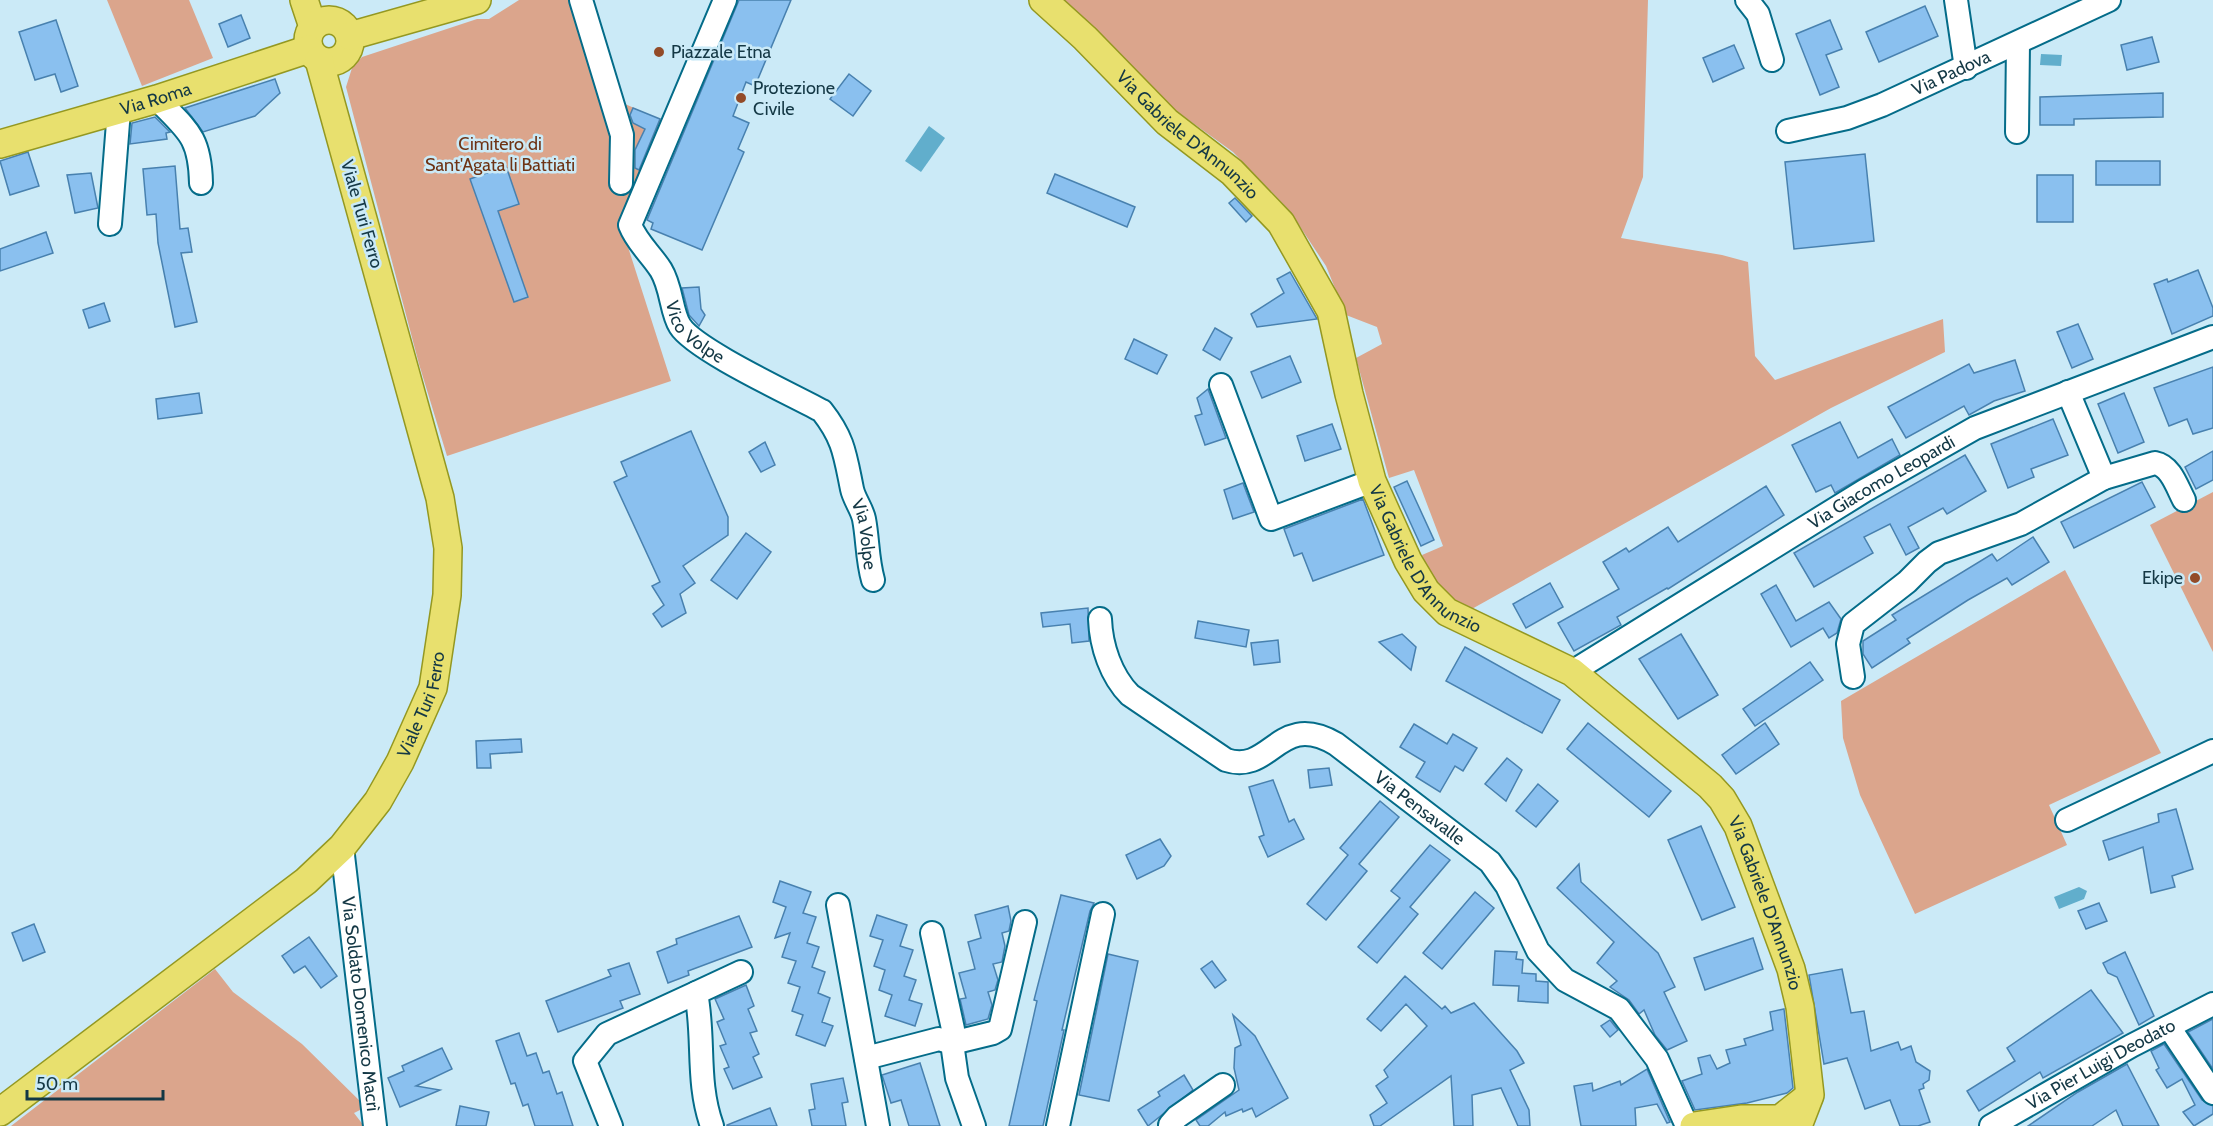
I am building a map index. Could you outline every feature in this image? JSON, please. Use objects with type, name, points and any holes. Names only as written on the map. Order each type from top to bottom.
[{"type":"main road","name":"Viale Turi Ferro","points":[[0,1112],[306,881],[342,847],[378,801],[400,762],[433,688],[447,595],[448,548],[440,498],[337,122],[329,36],[304,0]]},
{"type":"main road","name":"Via Roma","points":[[0,144],[157,99],[329,36],[477,0]]},
{"type":"main road","name":"Via Gabriele D'Annunzio","points":[[1044,0],[1167,122],[1232,172],[1281,223],[1331,311],[1349,394],[1372,481],[1408,561],[1426,591],[1447,612],[1572,672],[1710,786],[1722,799],[1738,826],[1791,969],[1800,1007],[1810,1095],[1787,1124]]},
{"type":"main road","points":[[1694,1126],[1741,1119],[1787,1124]]},
{"type":"street","points":[[581,0],[622,135],[621,183]]},
{"type":"street","name":"Vico Volpe","points":[[725,0],[630,219],[635,238],[660,270],[672,293],[678,324],[717,355],[822,411],[841,437],[852,490]]},
{"type":"street","points":[[1747,0],[1758,14],[1772,60]]},
{"type":"street","points":[[1956,0],[1966,68]]},
{"type":"street","name":"Via Padova","points":[[1788,131],[1847,118],[1966,68],[2109,0]]},
{"type":"street","points":[[2017,132],[2018,43]]},
{"type":"street","points":[[157,99],[191,135],[197,146],[201,183]]},
{"type":"street","points":[[110,224],[119,164],[119,110]]},
{"type":"street","name":"Via Giacomo Leopardi","points":[[1572,672],[1864,490],[1965,434],[2213,337]]},
{"type":"street","points":[[1221,385],[1271,519],[1372,481]]},
{"type":"street","points":[[2068,392],[2104,478]]},
{"type":"street","points":[[1853,677],[1848,645],[1853,624],[1939,554],[2021,524],[2104,478],[2155,463],[2163,464],[2184,500]]},
{"type":"street","name":"Via Volpe","points":[[852,490],[864,518],[867,559],[873,580]]},
{"type":"street","name":"Via Pensavalle","points":[[1100,619],[1101,636],[1120,685],[1130,695],[1226,760],[1239,764],[1251,761],[1300,733],[1317,734],[1336,744],[1490,862],[1507,886],[1538,951],[1565,980],[1619,1009],[1657,1059],[1687,1126]]},
{"type":"street","points":[[2067,820],[2213,751]]},
{"type":"street","name":"Via Soldato Domenico Macrì","points":[[342,847],[375,1126]]},
{"type":"street","points":[[838,905],[878,1126]]},
{"type":"street","points":[[1058,1126],[1103,914]]},
{"type":"street","points":[[866,1058],[939,1040],[952,1043],[993,1033],[1000,1029],[1025,922]]},
{"type":"street","points":[[932,933],[953,1029],[952,1043],[957,1078],[974,1126]]},
{"type":"street","points":[[610,1126],[585,1061],[607,1034],[741,972]]},
{"type":"street","points":[[696,993],[700,1013],[699,1058],[703,1102],[712,1126]]},
{"type":"street","name":"Via Pier Luigi Deodato","points":[[1991,1126],[2213,1004]]},
{"type":"street","points":[[2169,1027],[2213,1093]]},
{"type":"street","points":[[1169,1126],[1177,1117],[1223,1085]]},
{"type":"street","points":[[1169,1126],[1186,1126]]},
{"type":"green space","points":[[107,0],[189,0],[213,58],[142,86]]},
{"type":"green space","name":"Cimitero di Sant'Agata li Battiati","points":[[519,0],[590,0],[625,104],[664,121],[620,222],[671,381],[447,456],[419,364],[346,87],[352,68],[362,57],[477,19],[489,19]]},
{"type":"green space","points":[[1062,0],[1648,0],[1643,177],[1621,238],[1722,255],[1748,262],[1755,356],[1775,380],[1943,319],[1945,352],[1831,408],[1470,610],[1440,588],[1430,574],[1422,555],[1443,546],[1414,470],[1389,478],[1356,358],[1382,344],[1377,327],[1346,315],[1326,266],[1289,210],[1233,152],[1172,108]]},
{"type":"green space","name":"Ekipe","points":[[2213,492],[2213,652],[2150,525]]},
{"type":"green space","points":[[2065,570],[2161,753],[2049,805],[2067,845],[1915,914],[1860,795],[1843,738],[1841,701]]},
{"type":"green space","points":[[215,969],[233,992],[302,1044],[366,1107],[354,1113],[364,1126],[11,1126]]},
{"type":"water","points":[[2041,54],[2062,55],[2061,66],[2040,65]]},
{"type":"water","points":[[929,126],[945,138],[921,172],[905,161]]},
{"type":"water","points":[[2079,887],[2087,891],[2084,899],[2059,909],[2054,897]]},
{"type":"building","points":[[739,0],[791,0],[755,86],[746,82],[733,116],[749,123],[738,149],[744,152],[702,250],[651,229],[653,223],[647,220]]},
{"type":"building","points":[[1925,6],[1938,36],[1879,62],[1866,32]]},
{"type":"building","points":[[241,15],[250,38],[228,47],[219,24]]},
{"type":"building","points":[[56,20],[78,86],[61,92],[55,74],[35,80],[19,32]]},
{"type":"building","points":[[1830,20],[1842,49],[1826,55],[1839,87],[1820,95],[1796,34]]},
{"type":"building","points":[[2152,37],[2159,62],[2127,70],[2121,45]]},
{"type":"building","points":[[1734,45],[1744,68],[1713,82],[1703,58]]},
{"type":"building","points":[[849,74],[871,91],[853,116],[830,99]]},
{"type":"building","points":[[275,79],[280,93],[255,116],[203,132],[185,108]]},
{"type":"building","points":[[2163,93],[2163,117],[2074,119],[2074,125],[2040,125],[2040,97]]},
{"type":"building","points":[[633,108],[660,119],[639,170],[635,168],[635,150],[645,129],[633,123],[630,115]]},
{"type":"building","points":[[155,117],[170,132],[166,133],[167,139],[130,144],[132,123]]},
{"type":"building","points":[[28,152],[39,186],[10,195],[0,161]]},
{"type":"building","points":[[1865,154],[1874,241],[1794,249],[1785,162]]},
{"type":"building","points":[[2096,161],[2160,161],[2160,185],[2096,185]]},
{"type":"building","points":[[175,166],[180,229],[188,228],[192,252],[181,253],[197,322],[175,327],[158,243],[156,214],[147,215],[143,169]]},
{"type":"building","points":[[506,166],[519,204],[498,211],[528,297],[514,302],[470,179]]},
{"type":"building","points":[[91,173],[98,208],[75,213],[67,175]]},
{"type":"building","points":[[1055,174],[1135,207],[1127,227],[1047,193]]},
{"type":"building","points":[[2037,175],[2073,175],[2073,222],[2037,222]]},
{"type":"building","points":[[1235,198],[1252,216],[1246,222],[1229,203]]},
{"type":"building","points":[[46,232],[53,253],[0,271],[0,249]]},
{"type":"building","points":[[2198,270],[2213,308],[2213,316],[2172,334],[2154,284],[2167,279],[2168,282]]},
{"type":"building","points":[[1290,272],[1317,319],[1257,327],[1251,314],[1284,293],[1277,279]]},
{"type":"building","points":[[699,287],[701,309],[705,315],[699,326],[689,315],[682,288]]},
{"type":"building","points":[[104,303],[110,321],[89,328],[83,310]]},
{"type":"building","points":[[2078,324],[2093,359],[2072,368],[2057,332]]},
{"type":"building","points":[[1215,328],[1232,338],[1220,360],[1203,350]]},
{"type":"building","points":[[1134,339],[1167,355],[1157,374],[1125,359]]},
{"type":"building","points":[[1290,356],[1301,382],[1262,398],[1251,372]]},
{"type":"building","points":[[2015,360],[2025,391],[1994,401],[1969,415],[1964,406],[1906,438],[1888,407],[1969,364],[1974,373]]},
{"type":"building","points":[[2213,367],[2213,428],[2193,434],[2187,419],[2169,426],[2154,388]]},
{"type":"building","points":[[1208,389],[1226,438],[1205,445],[1195,416],[1202,414],[1197,398]]},
{"type":"building","points":[[199,393],[202,413],[158,419],[156,399]]},
{"type":"building","points":[[2124,393],[2144,442],[2118,453],[2098,404]]},
{"type":"building","points":[[2053,419],[2068,455],[2031,469],[2034,477],[2008,488],[1991,444]]},
{"type":"building","points":[[1840,422],[1858,458],[1892,439],[1900,455],[1835,493],[1831,485],[1816,492],[1792,445]]},
{"type":"building","points":[[1332,424],[1341,449],[1305,461],[1297,436]]},
{"type":"building","points":[[691,431],[728,517],[728,535],[683,566],[695,583],[680,594],[686,613],[662,627],[653,614],[664,605],[652,586],[660,582],[614,482],[627,476],[621,462]]},
{"type":"building","points":[[765,442],[775,465],[761,472],[749,452]]},
{"type":"building","points":[[2213,451],[2213,480],[2196,489],[2185,467]]},
{"type":"building","points":[[1965,455],[1986,491],[1947,514],[1943,508],[1908,527],[1919,548],[1906,555],[1890,524],[1864,537],[1873,553],[1814,587],[1794,553]]},
{"type":"building","points":[[1407,481],[1434,540],[1421,546],[1394,487]]},
{"type":"building","points":[[2142,482],[2155,507],[2074,548],[2061,522]]},
{"type":"building","points":[[1243,483],[1254,512],[1233,519],[1224,490]]},
{"type":"building","points":[[1766,486],[1784,515],[1668,589],[1617,617],[1621,625],[1574,651],[1558,623],[1619,589],[1603,562],[1626,548],[1629,552],[1668,527],[1678,542]]},
{"type":"building","points":[[1363,499],[1384,555],[1313,581],[1302,553],[1294,556],[1284,529]]},
{"type":"building","points":[[746,533],[771,552],[737,599],[711,580]]},
{"type":"building","points":[[2033,537],[2049,562],[2012,585],[2007,578],[1968,600],[1907,639],[1910,643],[1872,668],[1863,654],[1863,641],[1896,620],[1892,615],[1992,554],[1997,561]]},
{"type":"building","points":[[1550,583],[1563,607],[1526,628],[1513,604]]},
{"type":"building","points":[[1776,585],[1796,621],[1829,602],[1841,619],[1837,633],[1829,638],[1823,628],[1791,647],[1761,594]]},
{"type":"building","points":[[1088,608],[1089,641],[1072,643],[1070,624],[1043,627],[1041,613]]},
{"type":"building","points":[[1198,621],[1249,630],[1246,647],[1195,638]]},
{"type":"building","points":[[1402,634],[1416,647],[1411,670],[1379,642]]},
{"type":"building","points":[[1681,634],[1718,695],[1678,719],[1639,659]]},
{"type":"building","points":[[1278,640],[1280,662],[1254,665],[1251,643]]},
{"type":"building","points":[[1465,647],[1560,700],[1542,733],[1446,681]]},
{"type":"building","points":[[1810,662],[1823,680],[1755,726],[1743,709]]},
{"type":"building","points":[[1588,723],[1671,791],[1649,817],[1567,749]]},
{"type":"building","points":[[1765,723],[1779,744],[1736,774],[1722,755]]},
{"type":"building","points":[[1414,724],[1447,744],[1453,734],[1477,748],[1463,771],[1455,766],[1440,792],[1416,777],[1425,762],[1400,747]]},
{"type":"building","points":[[521,739],[522,752],[490,754],[491,768],[477,768],[476,741]]},
{"type":"building","points":[[1507,758],[1522,770],[1506,801],[1485,784]]},
{"type":"building","points":[[1329,768],[1332,785],[1310,788],[1308,770]]},
{"type":"building","points":[[1273,780],[1289,822],[1294,819],[1304,839],[1268,857],[1259,837],[1264,835],[1249,787]]},
{"type":"building","points":[[1538,784],[1558,801],[1536,827],[1516,811]]},
{"type":"building","points":[[1380,801],[1399,817],[1359,864],[1367,871],[1326,920],[1307,904],[1348,855],[1340,848]]},
{"type":"building","points":[[2176,809],[2193,869],[2172,876],[2175,887],[2151,893],[2143,847],[2109,860],[2103,841],[2159,822],[2158,814]]},
{"type":"building","points":[[1701,826],[1735,907],[1702,920],[1668,840]]},
{"type":"building","points":[[1160,839],[1171,856],[1164,866],[1137,879],[1126,855]]},
{"type":"building","points":[[1430,845],[1450,860],[1410,907],[1418,914],[1377,963],[1358,947],[1400,898],[1391,891]]},
{"type":"building","points":[[1579,864],[1581,882],[1658,953],[1675,987],[1664,992],[1687,1041],[1667,1050],[1655,1035],[1644,1010],[1639,1014],[1629,1000],[1610,987],[1617,981],[1597,963],[1614,942],[1557,888]]},
{"type":"building","points":[[780,881],[811,892],[803,913],[816,917],[807,943],[819,947],[812,967],[825,972],[818,993],[830,998],[822,1022],[833,1026],[825,1046],[796,1035],[803,1015],[792,1011],[800,987],[788,983],[796,961],[782,957],[790,933],[775,938],[786,907],[773,902]]},
{"type":"building","points":[[1475,892],[1494,908],[1442,969],[1423,953]]},
{"type":"building","points":[[1061,895],[1094,903],[1090,911],[1062,1030],[1064,1030],[1043,1126],[1009,1126],[1037,1001],[1034,1000]]},
{"type":"building","points":[[2099,903],[2107,921],[2086,929],[2078,911]]},
{"type":"building","points":[[1008,906],[1011,921],[1009,931],[1002,933],[1005,946],[1002,962],[993,964],[998,980],[995,990],[988,992],[992,1005],[988,1019],[966,1025],[960,999],[966,998],[959,973],[975,969],[968,942],[981,938],[975,915]]},
{"type":"building","points":[[877,915],[907,925],[900,946],[913,950],[904,976],[916,980],[909,1000],[922,1004],[915,1026],[885,1016],[892,995],[879,990],[885,970],[874,966],[883,940],[870,936]]},
{"type":"building","points":[[739,916],[752,947],[688,971],[689,975],[668,983],[657,952],[677,944],[676,939]]},
{"type":"building","points":[[34,924],[45,952],[23,961],[12,933]]},
{"type":"building","points":[[309,937],[337,976],[321,988],[305,966],[294,973],[282,956]]},
{"type":"building","points":[[1753,938],[1763,969],[1705,990],[1694,958]]},
{"type":"building","points":[[1495,951],[1517,952],[1516,959],[1523,960],[1522,973],[1536,974],[1536,981],[1548,982],[1548,1003],[1518,1001],[1519,986],[1493,985]]},
{"type":"building","points":[[2125,952],[2154,1016],[2139,1025],[2117,977],[2108,973],[2103,963]]},
{"type":"building","points":[[1108,954],[1138,961],[1109,1101],[1079,1095]]},
{"type":"building","points":[[1212,961],[1226,980],[1215,988],[1201,969]]},
{"type":"building","points":[[629,963],[640,994],[620,1001],[623,1008],[558,1032],[546,1001],[611,976],[608,970]]},
{"type":"building","points":[[1842,969],[1851,1013],[1864,1011],[1871,1051],[1898,1042],[1901,1050],[1911,1046],[1916,1062],[1930,1071],[1929,1080],[1923,1084],[1924,1088],[1919,1090],[1930,1122],[1918,1126],[1900,1126],[1890,1100],[1865,1109],[1847,1058],[1824,1064],[1809,975]]},
{"type":"building","points":[[1405,976],[1442,1009],[1445,1006],[1451,1013],[1474,1003],[1517,1051],[1524,1063],[1510,1070],[1529,1110],[1530,1126],[1518,1126],[1501,1088],[1472,1095],[1473,1126],[1454,1126],[1451,1076],[1380,1126],[1374,1126],[1370,1115],[1387,1103],[1376,1086],[1388,1077],[1384,1070],[1427,1026],[1406,1004],[1381,1031],[1367,1019]]},
{"type":"building","points":[[746,985],[754,1006],[748,1009],[757,1031],[750,1033],[759,1054],[753,1057],[762,1077],[733,1089],[724,1069],[729,1067],[720,1046],[726,1044],[717,1022],[724,1019],[715,999]]},
{"type":"building","points":[[2091,990],[2123,1033],[2043,1078],[2040,1072],[1979,1111],[1967,1091],[2015,1061],[2007,1048]]},
{"type":"building","points":[[1784,1009],[1793,1088],[1787,1093],[1747,1103],[1695,1110],[1682,1081],[1702,1074],[1698,1058],[1710,1055],[1717,1069],[1730,1063],[1726,1050],[1746,1045],[1744,1039],[1773,1030],[1770,1012]]},
{"type":"building","points":[[1233,1015],[1255,1036],[1288,1098],[1256,1117],[1252,1108],[1243,1112],[1242,1109],[1226,1116],[1225,1112],[1208,1126],[1200,1126],[1196,1120],[1239,1090],[1234,1068],[1235,1048],[1241,1045]]},
{"type":"building","points":[[2213,1019],[2213,1069],[2188,1032]]},
{"type":"building","points":[[1610,1020],[1618,1030],[1610,1037],[1601,1026]]},
{"type":"building","points":[[519,1033],[527,1056],[536,1053],[543,1073],[549,1071],[557,1094],[562,1092],[573,1126],[535,1126],[528,1104],[523,1106],[515,1083],[511,1084],[496,1041]]},
{"type":"building","points":[[2164,1044],[2202,1100],[2213,1106],[2213,1114],[2194,1126],[2183,1112],[2195,1105],[2182,1079],[2167,1088],[2156,1070],[2159,1068],[2151,1051]]},
{"type":"building","points":[[442,1048],[452,1069],[416,1086],[440,1090],[400,1107],[388,1078],[404,1071],[402,1066]]},
{"type":"building","points":[[920,1063],[940,1126],[909,1126],[901,1100],[891,1103],[882,1075]]},
{"type":"building","points":[[2127,1064],[2159,1126],[2123,1126],[2116,1110],[2092,1126],[2028,1126],[2078,1092]]},
{"type":"building","points":[[1647,1069],[1670,1122],[1667,1123],[1657,1104],[1635,1108],[1636,1126],[1581,1126],[1574,1086],[1592,1083],[1593,1091],[1620,1081],[1621,1085]]},
{"type":"building","points":[[1184,1075],[1193,1090],[1148,1126],[1138,1110],[1160,1096],[1158,1092]]},
{"type":"building","points":[[843,1078],[848,1102],[842,1103],[846,1126],[812,1126],[809,1110],[815,1109],[811,1084]]},
{"type":"building","points":[[460,1106],[489,1112],[486,1126],[456,1126]]},
{"type":"building","points":[[770,1108],[777,1126],[727,1126],[727,1125]]},
{"type":"place","name":"Piazzale Etna","points":[[659,52]]},
{"type":"place","name":"Protezione Civile","points":[[741,98]]},
{"type":"place","name":"Ekipe","points":[[2195,578]]}]
